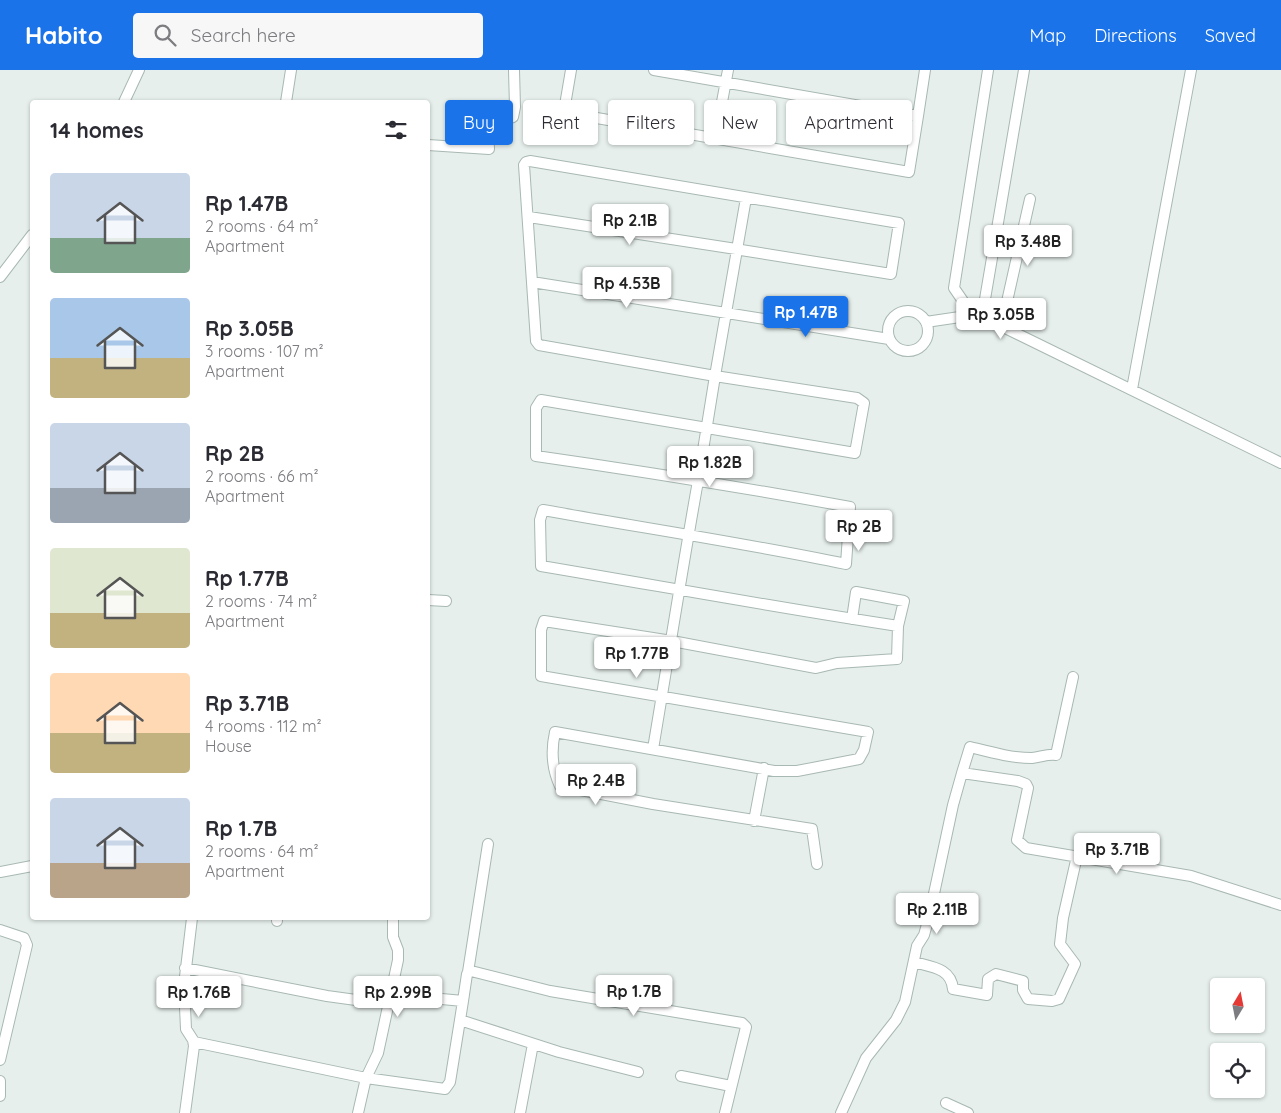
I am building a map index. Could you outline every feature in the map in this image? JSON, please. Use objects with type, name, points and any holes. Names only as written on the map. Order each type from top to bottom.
[{"type":"street","points":[[125,100],[139,70]]},
{"type":"street","points":[[286,100],[291,70]]},
{"type":"street","points":[[430,145],[489,149],[488,126],[507,121],[513,117],[515,107],[514,70]]},
{"type":"street","points":[[566,100],[571,70]]},
{"type":"street","points":[[654,70],[918,116]]},
{"type":"street","points":[[723,100],[728,70]]},
{"type":"street","points":[[750,145],[909,172],[925,70]]},
{"type":"street","points":[[988,70],[954,288],[960,300],[997,324],[1281,463]]},
{"type":"street","points":[[980,314],[986,298],[1024,70]]},
{"type":"street","points":[[1132,389],[1191,70]]},
{"type":"street","points":[[598,117],[704,137]]},
{"type":"street","points":[[529,217],[891,274],[899,223],[530,161],[524,165],[536,341],[539,345],[715,376],[857,398],[864,403],[856,453],[541,400],[536,408],[536,456],[850,507],[846,564],[690,534],[543,510],[540,520],[541,566],[898,626]]},
{"type":"street","points":[[652,749],[672,641],[746,198]]},
{"type":"street","points":[[997,324],[1006,306],[1030,199]]},
{"type":"street","points":[[0,277],[30,238]]},
{"type":"street","points":[[532,282],[889,339]]},
{"type":"street","points":[[905,311],[917,313],[926,322],[928,328],[926,340],[917,349],[905,351],[894,346],[889,339],[890,322],[899,313],[905,311]]},
{"type":"street","points":[[926,322],[980,314]]},
{"type":"street","points":[[817,864],[812,829],[754,821],[560,786],[556,778],[552,746],[555,732],[764,768],[797,771],[858,758],[864,750],[868,732],[541,676],[542,630],[544,621],[672,641],[816,668],[837,663],[897,659],[898,626],[904,601],[856,592],[852,619]]},
{"type":"street","points":[[430,600],[446,601]]},
{"type":"street","points":[[841,1113],[866,1058],[902,1010],[908,994],[917,946],[924,934],[929,917],[953,804],[970,747],[1003,755],[1033,758],[1046,754],[1056,755],[1073,677]]},
{"type":"street","points":[[754,821],[764,768]]},
{"type":"street","points":[[962,773],[1023,782],[1028,788],[1018,834],[1020,845],[1026,848],[1191,876],[1281,905]]},
{"type":"street","points":[[194,1042],[366,1078],[447,1088],[460,1020],[488,844]]},
{"type":"street","points":[[914,962],[942,969],[952,979],[953,989],[987,995],[988,979],[996,974],[1023,981],[1023,990],[1028,1000],[1052,1001],[1059,999],[1075,964],[1060,944],[1063,918],[1077,856]]},
{"type":"street","points":[[0,872],[30,866]]},
{"type":"street","points":[[185,1113],[194,1042],[186,1026],[184,968],[192,920]]},
{"type":"street","points":[[358,1113],[366,1078],[378,1053],[398,955],[393,937],[393,920]]},
{"type":"street","points":[[0,930],[24,938],[27,945],[0,1060]]},
{"type":"street","points":[[184,968],[327,996],[365,1000],[390,996],[463,1001]]},
{"type":"street","points":[[468,972],[474,971],[550,990],[742,1023],[746,1028],[724,1113]]},
{"type":"street","points":[[460,1020],[533,1044],[638,1072]]},
{"type":"street","points":[[520,1113],[533,1044]]},
{"type":"street","points":[[682,1076],[731,1086]]},
{"type":"street","points":[[0,1081],[0,1096]]},
{"type":"street","points":[[946,1103],[968,1113]]}]
